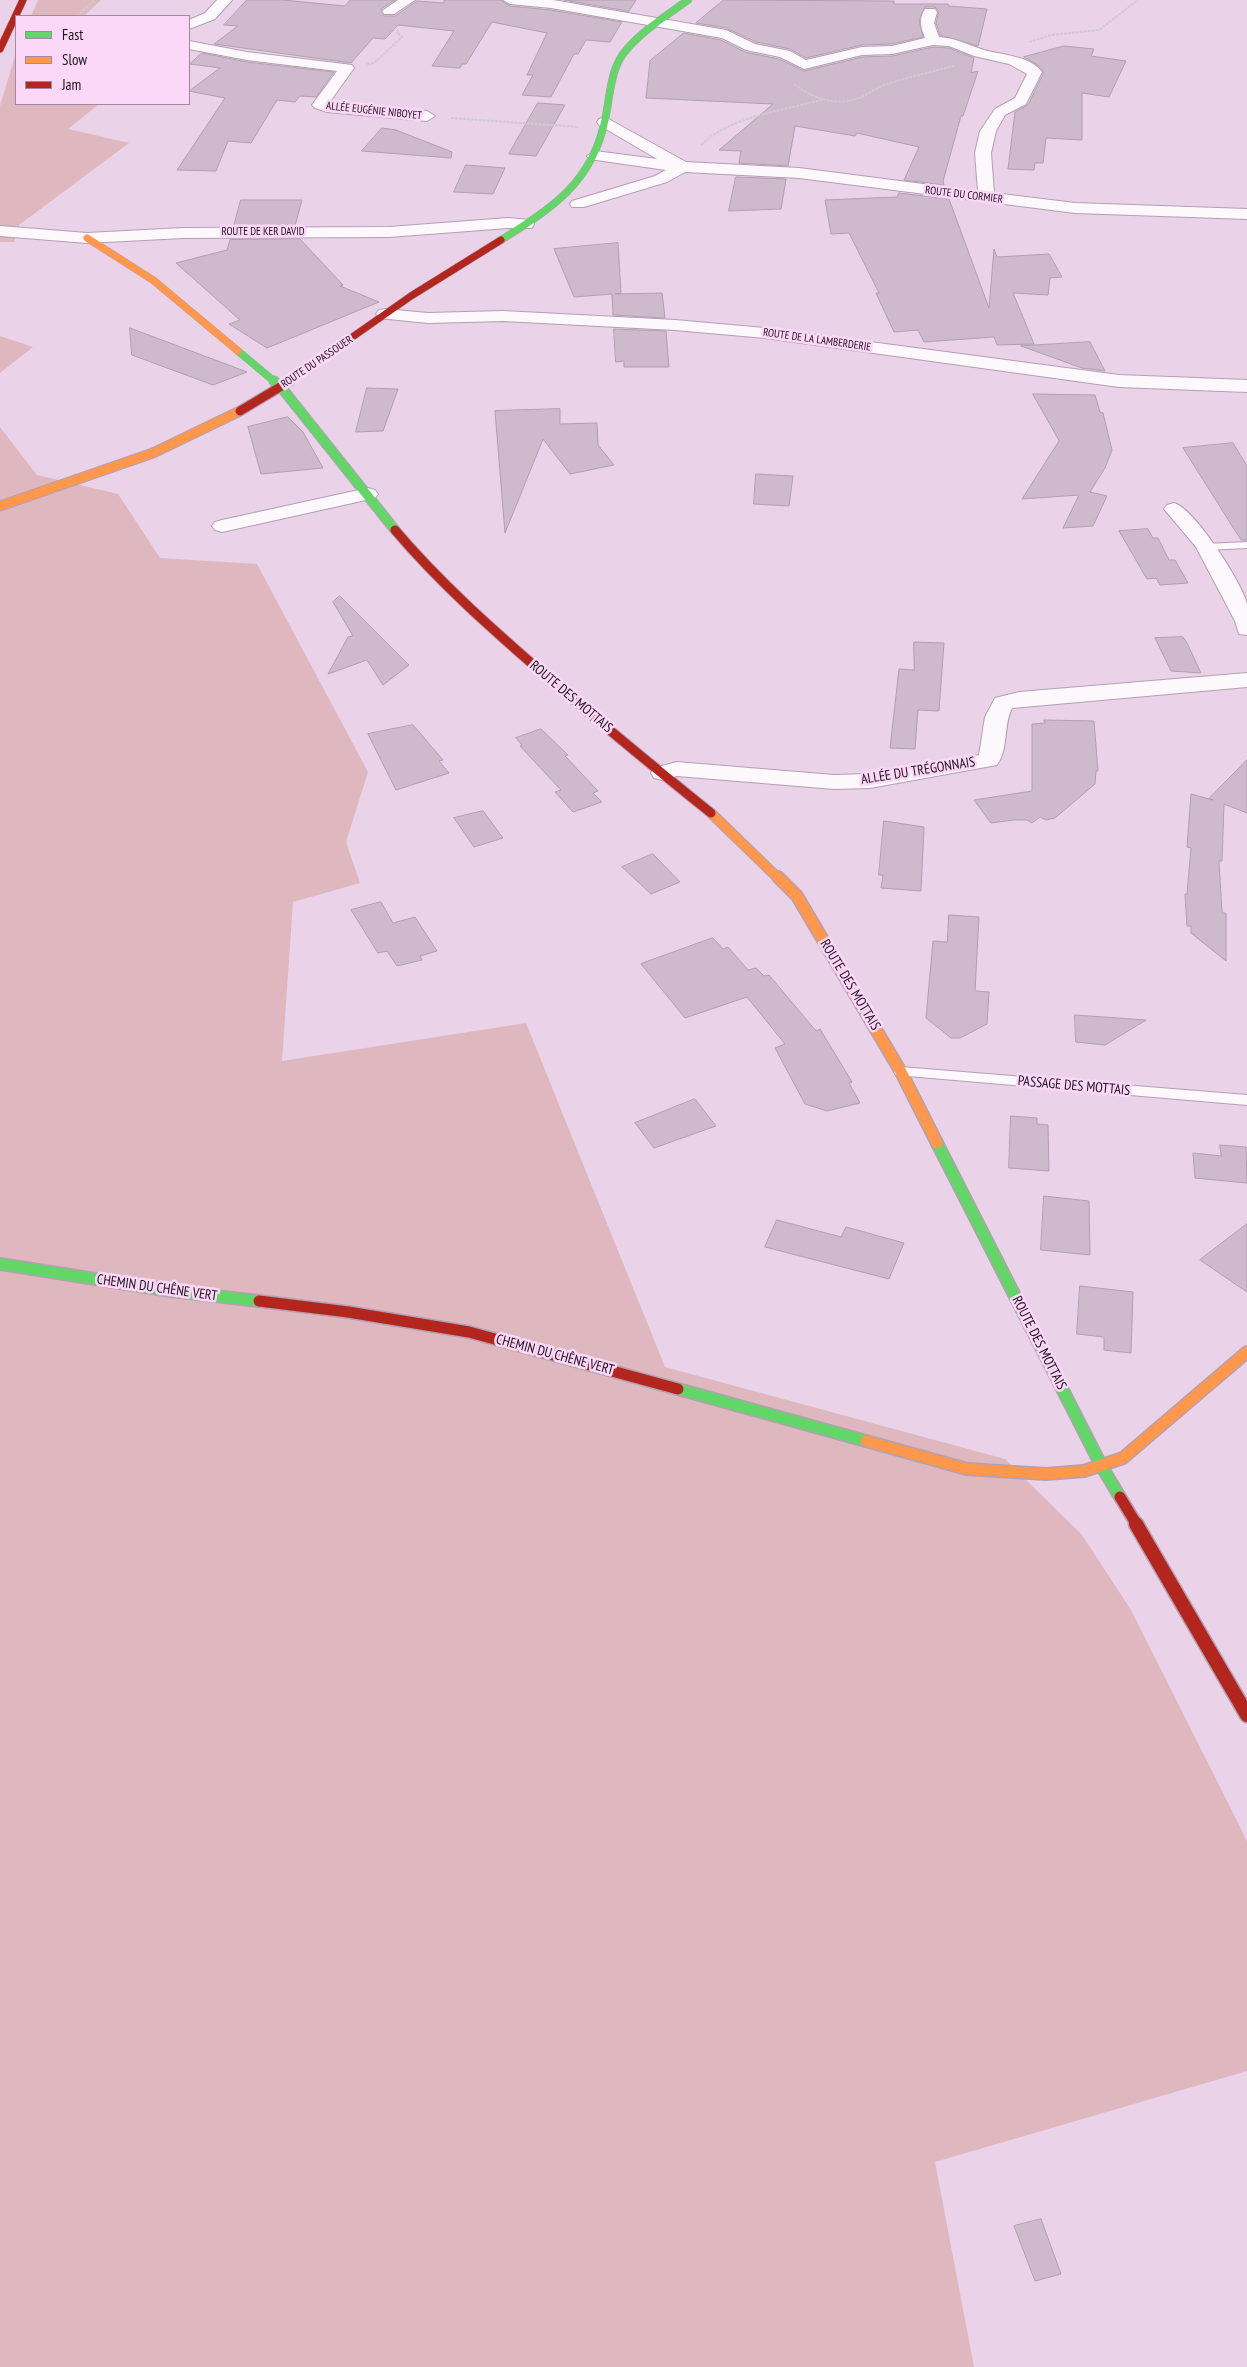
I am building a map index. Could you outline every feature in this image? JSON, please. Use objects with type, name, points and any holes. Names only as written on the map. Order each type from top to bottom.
[{"type":"main road","points":[[16,15],[23,0]]},
{"type":"main road","name":"ROUTE DU PASSOUER","points":[[0,506],[121,466],[216,426],[281,387],[385,314],[553,207],[580,182],[595,156],[618,62],[636,40],[688,0]]},
{"type":"main road","points":[[0,49],[15,17]]},
{"type":"main road","name":"ROUTE DES MOTTAIS","points":[[87,238],[154,280],[281,387],[422,563],[484,622],[716,817],[797,896],[902,1072],[1102,1467],[1247,1714]]},
{"type":"main road","name":"CHEMIN DU CHÊNE VERT","points":[[0,1264],[170,1291],[348,1312],[469,1332],[966,1469],[1029,1475],[1082,1473],[1123,1458],[1247,1352]]},
{"type":"street","points":[[190,25],[210,16],[225,0]]},
{"type":"street","points":[[389,10],[408,0]]},
{"type":"street","points":[[510,0],[552,2],[726,34],[751,47],[785,54],[804,65],[862,51],[892,50],[933,41],[952,42],[979,53],[1014,61],[1035,72],[1021,101],[1001,110],[991,125],[982,160],[987,198]]},
{"type":"street","points":[[930,12],[927,23],[933,41]]},
{"type":"street","points":[[190,44],[247,56],[347,68]]},
{"type":"street","name":"ALLÉE EUGÉNIE NIBOYET","points":[[347,68],[320,105],[332,109],[428,116]]},
{"type":"street","name":"ROUTE DU CORMIER","points":[[604,125],[682,167]]},
{"type":"street","name":"ROUTE DU CORMIER","points":[[595,156],[682,167],[799,173],[1075,208],[1247,214]]},
{"type":"street","points":[[578,204],[661,179],[682,167]]},
{"type":"street","name":"ROUTE DE KER DAVID","points":[[0,231],[87,238],[183,233],[390,232],[526,224]]},
{"type":"street","name":"ROUTE DE LA LAMBERDERIE","points":[[385,314],[428,318],[503,316],[675,325],[765,333],[1119,381],[1247,386]]},
{"type":"street","points":[[222,526],[368,494]]},
{"type":"street","points":[[1174,509],[1188,520],[1206,548],[1246,621],[1247,629]]},
{"type":"street","name":"ALLÉE DU TRÉGONNAIS","points":[[662,773],[677,769],[834,782],[870,781],[989,760],[993,750],[995,714],[1002,703],[1019,698],[1247,680]]},
{"type":"lane","points":[[1206,548],[1247,545]]},
{"type":"lane","name":"PASSAGE DES MOTTAIS","points":[[902,1072],[1247,1100]]},
{"type":"path","points":[[78,15],[94,0]]},
{"type":"path","points":[[1133,2],[1138,0]]},
{"type":"path","points":[[347,68],[374,63],[402,38],[396,32],[402,25],[394,23],[389,10]]},
{"type":"path","points":[[682,167],[712,134],[732,125],[822,100],[839,101],[859,98],[873,88]]},
{"type":"path","name":"ALLÉE EUGÉNIE NIBOYET","points":[[428,116],[604,125]]},
{"type":"shaded area","points":[[38,0],[101,0],[85,15],[31,15]]},
{"type":"shaded area","points":[[15,56],[15,105],[98,105],[68,129],[129,143],[19,225],[14,242],[0,242],[0,106]]},
{"type":"shaded area","points":[[0,336],[33,347],[0,373]]},
{"type":"shaded area","points":[[0,427],[37,475],[118,494],[160,558],[257,564],[368,772],[346,842],[360,883],[293,902],[282,1061],[526,1023],[665,1367],[1005,1459],[1082,1535],[1131,1610],[1247,1841],[1247,2071],[935,2162],[974,2367],[0,2367]]},
{"type":"building","points":[[247,0],[283,0],[345,6],[350,0],[395,0],[381,9],[384,16],[395,16],[417,1],[444,3],[444,0],[501,0],[510,6],[551,10],[622,22],[610,42],[586,40],[578,54],[574,54],[551,97],[522,95],[533,75],[527,75],[547,33],[492,22],[466,64],[462,64],[460,68],[432,66],[454,31],[398,25],[385,39],[373,38],[351,63],[214,44],[238,26],[224,25]]},
{"type":"building","points":[[564,0],[636,0],[629,11]]},
{"type":"building","points":[[724,0],[894,1],[894,4],[948,4],[949,6],[987,9],[978,46],[940,35],[936,23],[939,11],[935,7],[925,7],[919,20],[923,37],[892,44],[862,45],[806,58],[790,49],[756,42],[726,28],[696,23]]},
{"type":"building","points":[[684,33],[721,40],[745,52],[779,59],[804,71],[862,57],[892,56],[933,47],[949,48],[974,58],[971,73],[978,71],[963,116],[961,116],[943,181],[944,185],[904,180],[919,147],[857,133],[855,136],[795,126],[788,166],[739,163],[741,151],[719,150],[773,104],[646,98],[650,61]]},
{"type":"building","points":[[1064,46],[1094,49],[1091,56],[1126,61],[1109,97],[1082,93],[1082,140],[1046,138],[1043,163],[1035,163],[1034,170],[1008,169],[1015,112],[1028,105],[1044,72],[1038,65],[1024,57]]},
{"type":"building","points":[[202,53],[247,62],[334,72],[316,97],[300,96],[295,102],[277,100],[251,143],[228,141],[216,171],[177,170],[225,98],[190,91],[220,68],[190,64]]},
{"type":"building","points":[[538,103],[565,105],[536,156],[509,154]]},
{"type":"building","points":[[382,128],[396,130],[452,152],[451,158],[362,151]]},
{"type":"building","points":[[466,165],[505,168],[493,194],[454,192]]},
{"type":"building","points":[[736,177],[786,179],[781,209],[729,211]]},
{"type":"building","points":[[899,193],[949,199],[989,308],[994,249],[997,257],[1049,254],[1062,277],[1050,278],[1048,295],[1013,293],[1034,344],[997,345],[994,337],[924,342],[918,330],[894,332],[876,293],[879,293],[849,233],[831,234],[825,200],[897,197]]},
{"type":"building","points":[[241,200],[302,200],[295,226],[234,226]]},
{"type":"building","points":[[300,239],[343,285],[340,286],[379,302],[267,348],[229,324],[240,320],[176,263],[227,250],[230,240]]},
{"type":"building","points":[[618,243],[621,293],[615,294],[662,293],[665,318],[613,315],[612,294],[574,297],[554,249]]},
{"type":"building","points":[[130,328],[247,372],[213,385],[132,355]]},
{"type":"building","points":[[614,329],[666,331],[669,367],[624,367],[624,361],[616,362]]},
{"type":"building","points":[[1090,342],[1105,371],[1082,368],[1021,346]]},
{"type":"building","points":[[367,388],[398,389],[383,431],[356,432]]},
{"type":"building","points":[[1033,394],[1095,395],[1100,412],[1103,413],[1112,450],[1105,468],[1090,492],[1107,496],[1093,526],[1063,528],[1079,495],[1022,499],[1059,441]]},
{"type":"building","points":[[560,409],[560,424],[597,423],[598,445],[614,465],[570,474],[543,439],[505,533],[495,411]]},
{"type":"building","points":[[288,417],[303,432],[323,468],[261,474],[248,427]]},
{"type":"building","points":[[1233,443],[1247,466],[1247,540],[1241,540],[1183,448]]},
{"type":"building","points":[[756,474],[793,476],[789,506],[754,504]]},
{"type":"building","points":[[1148,529],[1153,538],[1158,538],[1169,560],[1175,560],[1188,583],[1160,585],[1156,578],[1147,579],[1119,531]]},
{"type":"building","points":[[340,596],[409,665],[383,685],[367,660],[328,674],[348,637],[353,636],[333,602]]},
{"type":"building","points":[[1183,637],[1201,673],[1171,671],[1155,638]]},
{"type":"building","points":[[914,642],[944,643],[939,711],[918,710],[915,749],[890,748],[899,669],[914,670]]},
{"type":"building","points":[[1044,720],[1094,721],[1098,771],[1096,771],[1095,784],[1055,818],[1046,820],[1040,817],[1032,823],[1027,820],[1014,820],[991,823],[974,800],[1032,791],[1032,724],[1045,723]]},
{"type":"building","points":[[413,725],[443,760],[439,761],[449,773],[396,790],[368,734]]},
{"type":"building","points":[[541,729],[568,755],[565,756],[598,791],[593,793],[602,802],[573,812],[555,792],[561,790],[520,746],[522,745],[516,738]]},
{"type":"building","points":[[1247,760],[1247,813],[1224,804],[1222,861],[1219,861],[1222,913],[1226,913],[1226,961],[1191,933],[1191,926],[1187,926],[1185,894],[1187,894],[1191,848],[1187,847],[1191,794],[1209,799]]},
{"type":"building","points":[[483,811],[503,838],[474,847],[454,818]]},
{"type":"building","points":[[884,821],[924,827],[921,891],[881,888],[883,875],[879,875]]},
{"type":"building","points":[[653,854],[680,882],[651,894],[622,867]]},
{"type":"building","points":[[381,902],[393,923],[415,917],[437,951],[420,956],[422,960],[397,966],[387,951],[378,953],[351,910]]},
{"type":"building","points":[[949,915],[979,917],[975,991],[989,992],[987,1024],[960,1038],[951,1038],[926,1018],[933,941],[947,942]]},
{"type":"building","points":[[713,938],[723,949],[728,947],[748,970],[756,968],[764,976],[769,975],[816,1031],[820,1029],[852,1082],[849,1083],[860,1103],[827,1111],[805,1104],[775,1048],[785,1044],[747,997],[685,1018],[641,964]]},
{"type":"building","points":[[1075,1015],[1146,1020],[1105,1045],[1076,1042]]},
{"type":"building","points":[[695,1099],[716,1126],[654,1148],[635,1123]]},
{"type":"building","points":[[1011,1116],[1037,1118],[1037,1124],[1048,1125],[1049,1171],[1009,1168]]},
{"type":"building","points":[[1220,1145],[1246,1147],[1247,1183],[1195,1178],[1193,1153],[1221,1156]]},
{"type":"building","points":[[1044,1196],[1089,1201],[1090,1255],[1041,1250]]},
{"type":"building","points":[[777,1220],[841,1237],[846,1227],[904,1243],[889,1279],[765,1247]]},
{"type":"building","points":[[1247,1224],[1247,1292],[1200,1260]]},
{"type":"building","points":[[1080,1286],[1133,1292],[1131,1353],[1104,1350],[1104,1337],[1077,1334]]},
{"type":"building","points":[[1041,2219],[1061,2274],[1035,2281],[1014,2226]]},
{"type":"traffic: fast","points":[[501,240],[552,206],[566,195],[578,181],[589,166],[597,148],[604,126],[613,78],[618,63],[630,46],[649,29],[688,0]]},
{"type":"traffic: fast","points":[[238,351],[281,387],[395,530]]},
{"type":"traffic: fast","points":[[937,1143],[1102,1467],[1120,1497]]},
{"type":"traffic: fast","points":[[0,1264],[171,1291],[259,1301]]},
{"type":"traffic: fast","points":[[678,1389],[866,1441]]},
{"type":"traffic: slow","points":[[87,238],[153,280],[238,351]]},
{"type":"traffic: slow","points":[[0,506],[153,453],[240,411]]},
{"type":"traffic: slow","points":[[711,813],[797,896],[901,1072],[937,1143]]},
{"type":"traffic: slow","points":[[866,1441],[967,1469],[1046,1474],[1084,1471],[1123,1458],[1247,1352]]},
{"type":"traffic: jam","points":[[16,15],[23,0]]},
{"type":"traffic: jam","points":[[0,49],[15,17]]},
{"type":"traffic: jam","points":[[240,411],[281,387],[411,296],[501,240]]},
{"type":"traffic: jam","points":[[395,530],[448,588],[486,624],[606,727],[711,813]]},
{"type":"traffic: jam","points":[[259,1301],[348,1312],[469,1332],[678,1389]]},
{"type":"traffic: jam","points":[[1120,1497],[1247,1715]]}]
